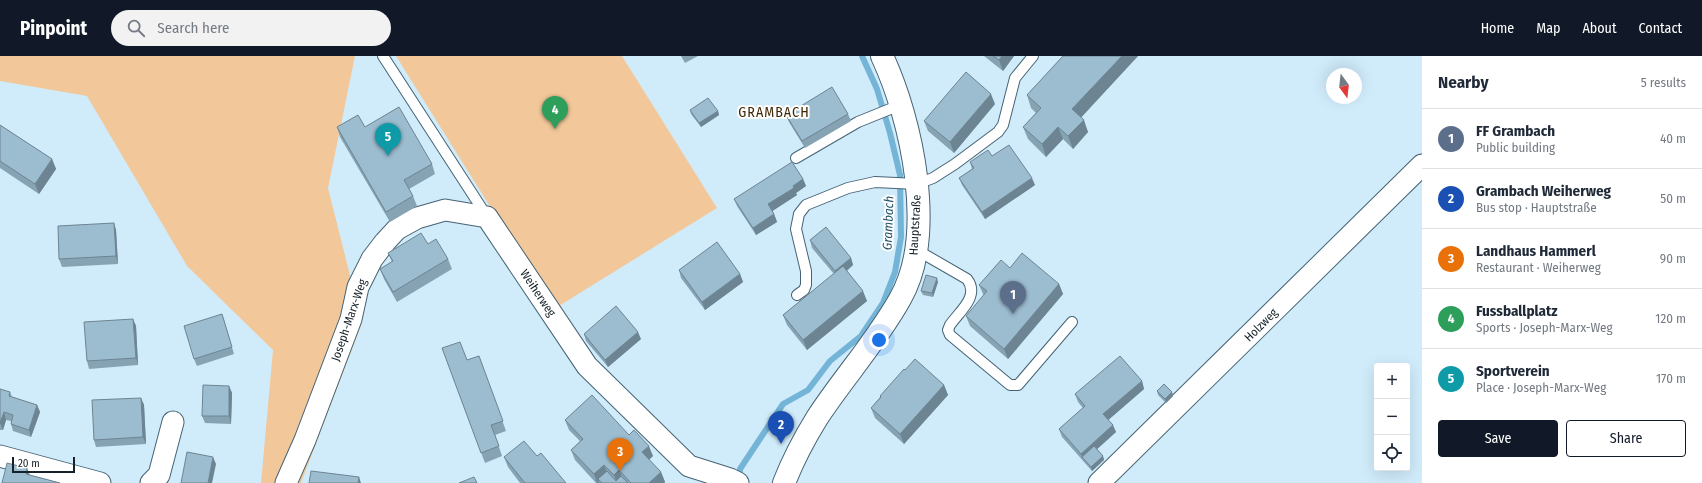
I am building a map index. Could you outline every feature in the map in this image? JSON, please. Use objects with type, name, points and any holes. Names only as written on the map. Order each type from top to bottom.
[{"type":"main road","name":"Hauptstraße","points":[[784,483],[797,453],[818,417],[880,331],[901,299],[913,266],[918,221],[911,184],[912,148],[895,106],[882,56]]},
{"type":"street","name":"Holzweg","points":[[1099,483],[1422,165]]},
{"type":"street","name":"Joseph-Marx-Weg","points":[[286,483],[305,440],[348,326],[358,287],[372,260],[385,242],[397,229],[417,218],[445,210],[487,217]]},
{"type":"street","name":"Weiherweg","points":[[487,217],[588,366],[689,466],[734,481]]},
{"type":"street","points":[[151,483],[159,475],[173,422]]},
{"type":"street","points":[[0,456],[100,483]]},
{"type":"lane","name":"Weiherweg","points":[[383,56],[487,217]]},
{"type":"lane","points":[[797,295],[804,290],[806,285],[806,271],[796,229],[799,214],[806,205],[848,188],[875,182],[911,184],[933,178],[956,164],[998,132],[1003,125],[1015,78],[1033,56]]},
{"type":"lane","points":[[796,158],[858,122],[895,106]]},
{"type":"lane","points":[[916,249],[967,279],[972,286],[972,297],[950,325],[948,330],[950,335],[1010,385],[1018,385],[1072,322]]},
{"type":"shaded area","points":[[0,56],[355,56],[328,188],[362,323],[301,483],[261,483],[273,350],[187,266],[87,96],[0,81]]},
{"type":"shaded area","points":[[396,56],[622,56],[717,208],[554,309]]},
{"type":"building","points":[[993,56],[1002,56],[999,60]]},
{"type":"building","points":[[1063,56],[1122,56],[1072,109],[1084,120],[1068,136],[1058,127],[1042,144],[1023,127],[1041,108],[1027,95]]},
{"type":"building","points":[[966,72],[991,94],[950,142],[924,121]]},
{"type":"building","points":[[832,87],[848,114],[802,141],[786,115]]},
{"type":"building","points":[[708,98],[718,111],[699,123],[690,110]]},
{"type":"building","points":[[399,107],[432,164],[404,180],[413,196],[386,212],[337,127],[358,115],[365,127]]},
{"type":"building","points":[[0,125],[52,159],[35,184],[0,161]]},
{"type":"building","points":[[1009,145],[1032,178],[982,212],[959,178],[974,168],[970,162],[988,150],[992,156]]},
{"type":"building","points":[[792,162],[803,179],[793,186],[794,188],[768,204],[774,214],[753,228],[734,199]]},
{"type":"building","points":[[114,223],[116,256],[59,259],[58,226]]},
{"type":"building","points":[[826,227],[851,258],[835,271],[810,240]]},
{"type":"building","points":[[421,233],[428,244],[436,239],[448,259],[393,292],[380,269],[393,261],[388,253]]},
{"type":"building","points":[[717,242],[740,274],[702,302],[679,270]]},
{"type":"building","points":[[1022,253],[1059,284],[1004,349],[966,316],[987,291],[979,285],[1001,260],[1010,268]]},
{"type":"building","points":[[843,266],[863,291],[803,340],[783,315]]},
{"type":"building","points":[[926,275],[937,278],[932,293],[921,291]]},
{"type":"building","points":[[616,306],[638,332],[605,360],[584,334]]},
{"type":"building","points":[[222,314],[232,347],[194,359],[184,326]]},
{"type":"building","points":[[133,319],[136,358],[87,361],[84,322]]},
{"type":"building","points":[[460,342],[467,360],[479,356],[503,421],[491,425],[499,446],[481,453],[442,348]]},
{"type":"building","points":[[1120,356],[1142,381],[1103,414],[1113,425],[1081,454],[1059,429],[1085,406],[1075,394]]},
{"type":"building","points":[[915,359],[944,385],[900,434],[871,408],[904,369],[905,370]]},
{"type":"building","points":[[1164,384],[1172,392],[1165,399],[1157,391]]},
{"type":"building","points":[[203,385],[229,386],[229,416],[202,416]]},
{"type":"building","points":[[0,389],[10,392],[9,396],[37,405],[29,430],[11,424],[13,415],[4,412],[0,423]]},
{"type":"building","points":[[592,395],[629,435],[634,430],[649,446],[642,452],[661,472],[649,483],[631,483],[619,470],[614,475],[604,465],[594,474],[571,450],[583,439],[565,420]]},
{"type":"building","points":[[141,398],[143,437],[94,440],[92,400]]},
{"type":"building","points":[[524,441],[537,456],[541,453],[566,483],[525,483],[504,457]]},
{"type":"building","points":[[1094,446],[1103,456],[1091,467],[1082,457]]},
{"type":"building","points":[[187,452],[213,457],[208,483],[181,483]]},
{"type":"building","points":[[7,463],[27,468],[26,474],[60,483],[2,483]]},
{"type":"building","points":[[311,471],[359,477],[358,483],[309,483]]},
{"type":"building","points":[[607,471],[616,481],[621,476],[628,483],[602,483],[598,479]]},
{"type":"building","points":[[474,477],[477,483],[459,483]]},
{"type":"waterway","name":"Grambach","points":[[740,479],[740,469],[783,404],[808,390],[830,361],[861,336],[883,303],[895,272],[901,237],[900,175],[877,89],[862,56]]},
{"type":"place","name":"Fussballplatz","points":[[555,129]]},
{"type":"place","name":"Sportverein","points":[[388,156]]},
{"type":"place","name":"FF Grambach","points":[[1013,314]]},
{"type":"place","name":"Grambach Weiherweg","points":[[781,444]]},
{"type":"place","name":"Landhaus Hammerl","points":[[620,471]]},
{"type":"district","name":"GRAMBACH","points":[[774,112]]}]
